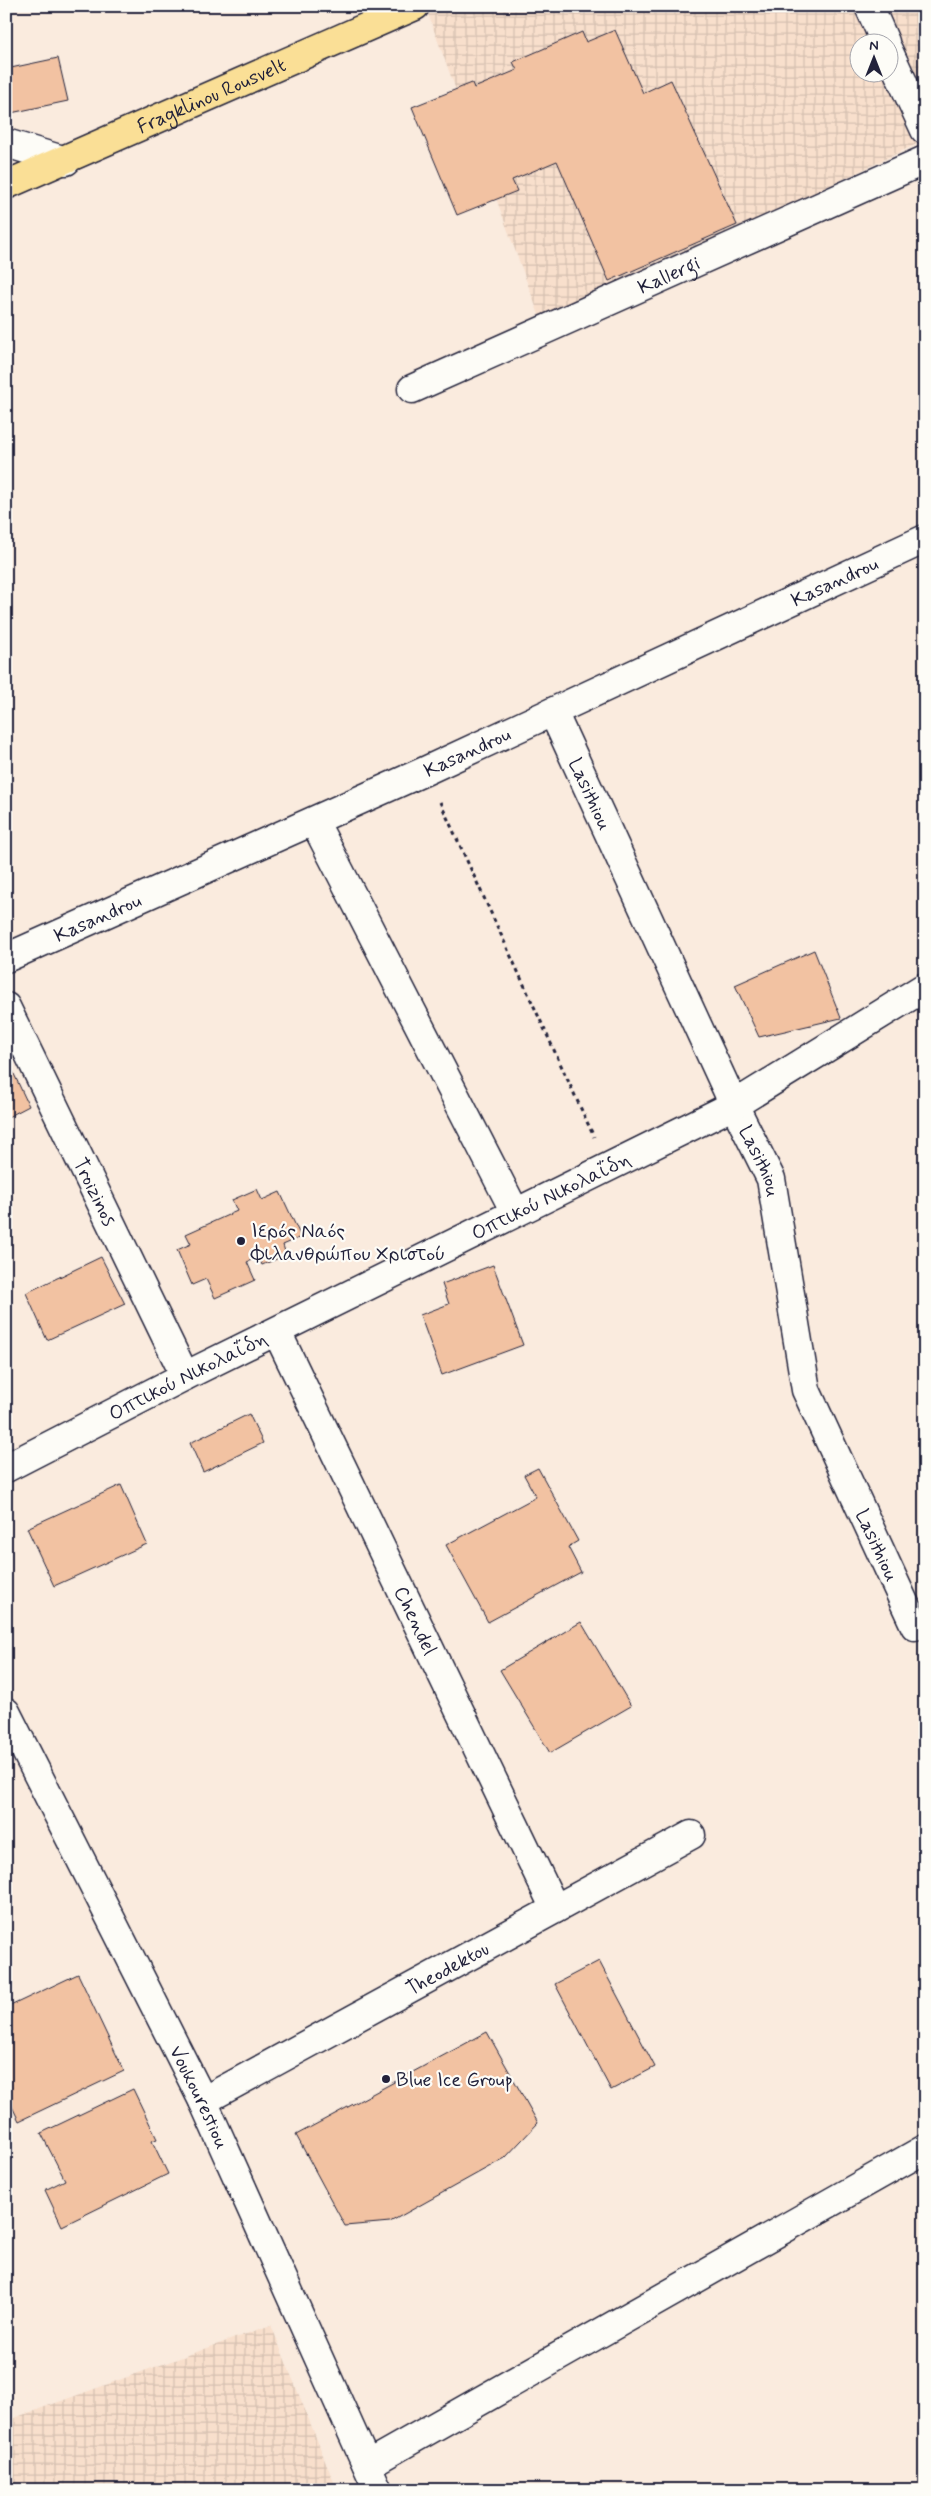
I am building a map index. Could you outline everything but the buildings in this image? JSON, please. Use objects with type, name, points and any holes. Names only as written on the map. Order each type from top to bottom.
[{"type":"main road","name":"Fragklinou Rousvelt","points":[[6,185],[66,161],[405,8]]},
{"type":"street","points":[[869,6],[881,32]]},
{"type":"street","points":[[898,72],[925,130]]},
{"type":"street","points":[[6,143],[66,161]]},
{"type":"street","name":"Kallergi","points":[[412,389],[925,160]]},
{"type":"street","name":"Kasandrou","points":[[6,958],[425,771],[925,539]]},
{"type":"street","name":"Lasithiou","points":[[553,712],[734,1105],[771,1179],[806,1390],[915,1626]]},
{"type":"street","points":[[314,821],[515,1212]]},
{"type":"street","name":"Οπτικού Νικολαΐδη","points":[[6,1468],[185,1376],[734,1105],[925,987]]},
{"type":"street","name":"Troizinos","points":[[6,1008],[185,1376]]},
{"type":"street","name":"Chendel","points":[[277,1332],[555,1909]]},
{"type":"street","name":"Voukourestiou","points":[[6,1712],[203,2101],[378,2490]]},
{"type":"street","name":"Theodektou","points":[[203,2101],[691,1835]]},
{"type":"street","points":[[367,2465],[925,2148]]},
{"type":"path","points":[[425,771],[608,1167]]},
{"type":"shaded area","points":[[425,6],[925,6],[925,140],[542,323]]},
{"type":"shaded area","points":[[271,2325],[337,2490],[6,2490],[6,2421]]},
{"type":"place","name":"Ιερός Ναός Φιλανθρώπου Χριστού","points":[[241,1241]]},
{"type":"place","name":"Blue Ice Group","points":[[386,2079]]}]
